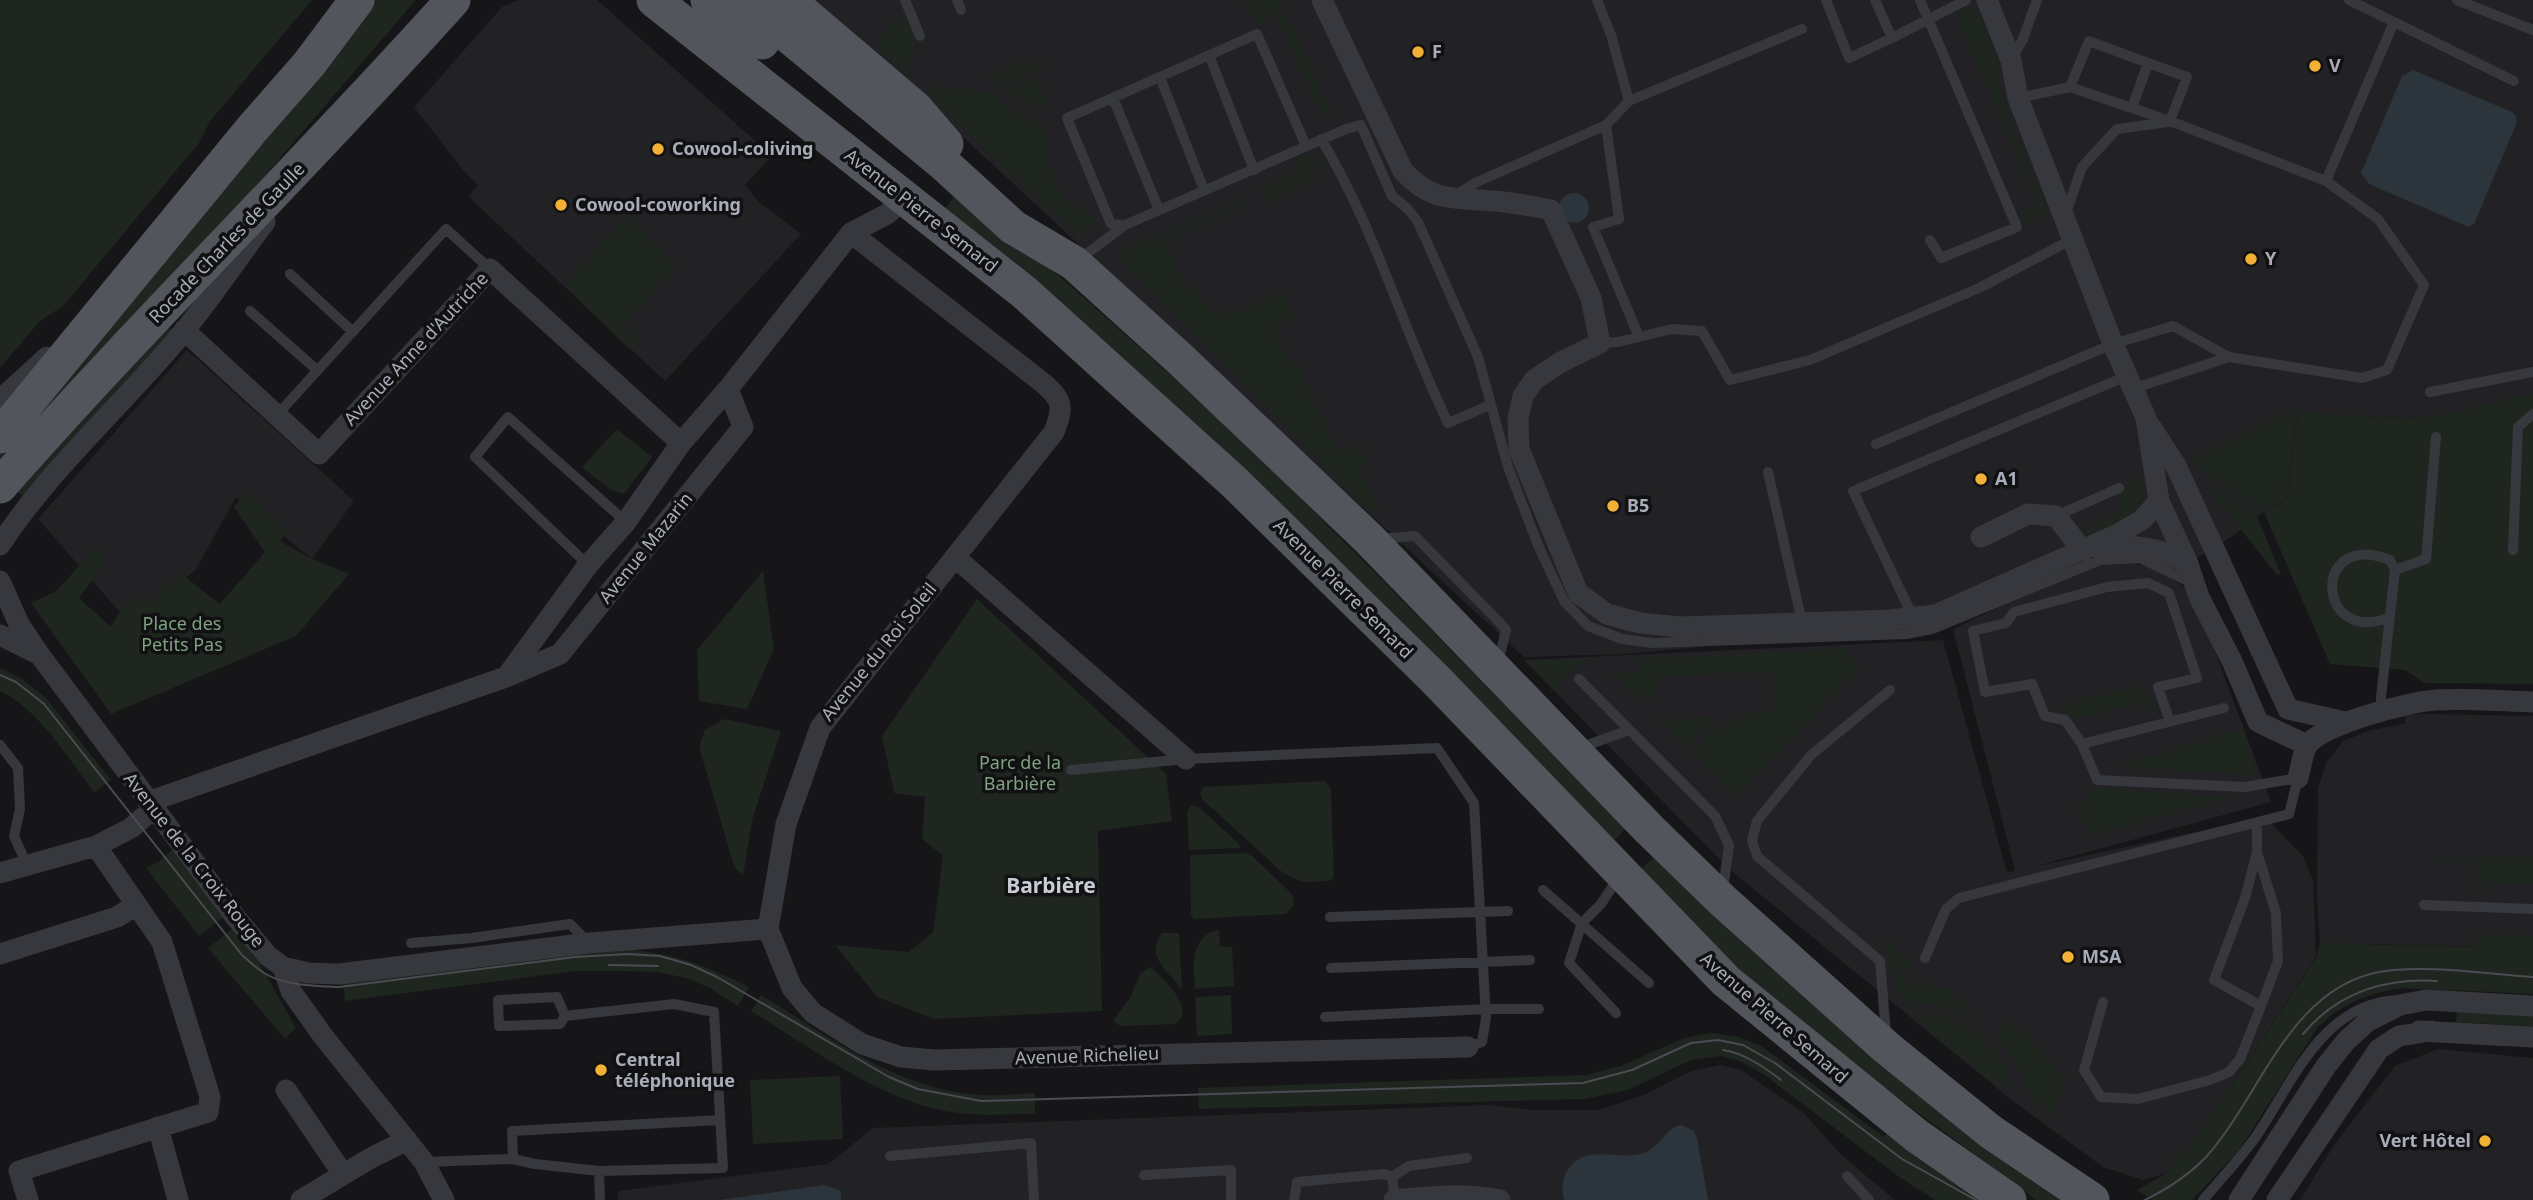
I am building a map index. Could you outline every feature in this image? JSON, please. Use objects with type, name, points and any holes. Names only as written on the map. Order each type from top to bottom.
[{"type":"main road","points":[[0,436],[252,129],[309,64],[357,0]]},
{"type":"main road","points":[[371,89],[426,0]]},
{"type":"main road","name":"Rocade Charles de Gaulle","points":[[0,486],[66,411],[329,136],[453,0]]},
{"type":"main road","points":[[371,89],[430,46],[478,0]]},
{"type":"main road","name":"Avenue Pierre Semard","points":[[654,0],[1025,293],[1234,482],[1435,680],[1735,989],[1907,1129],[2007,1196]]},
{"type":"main road","points":[[708,0],[865,124],[1013,227],[1074,263]]},
{"type":"main road","points":[[745,0],[944,163],[1013,227]]},
{"type":"main road","points":[[788,0],[915,108],[946,145],[1025,213],[1074,263],[1228,404],[1369,539],[1649,830],[1722,900],[1887,1048],[1991,1132],[2092,1200]]},
{"type":"street","points":[[1322,0],[1403,171],[1418,187],[1448,199],[1492,201],[1551,210],[1591,298],[1600,343],[1561,362],[1534,380],[1523,396],[1518,418],[1519,449],[1578,593],[1607,614],[1640,623],[1680,627],[1935,615],[2083,551],[2143,520],[2159,501]]},
{"type":"street","points":[[1987,0],[2011,60],[2018,98],[2113,344],[2146,418],[2176,466],[2288,709],[2345,722]]},
{"type":"street","points":[[0,545],[92,432],[184,330],[329,136]]},
{"type":"street","name":"Avenue Mazarin","points":[[506,677],[588,565],[626,522],[681,443],[728,389],[851,233],[887,214],[905,198]]},
{"type":"street","name":"Avenue du Roi Soleil","points":[[768,929],[786,824],[820,727],[1054,432],[1061,413],[1058,396],[851,233]]},
{"type":"street","name":"Avenue Anne d'Autriche","points":[[184,330],[319,454],[490,269],[681,443]]},
{"type":"street","points":[[0,400],[123,288]]},
{"type":"street","name":"Avenue Mazarin","points":[[0,873],[96,846],[118,836],[151,806],[506,677],[560,654],[743,428],[728,389]]},
{"type":"street","points":[[2146,418],[2159,501],[2258,722],[2307,745]]},
{"type":"street","points":[[1981,537],[2028,514],[2056,516],[2083,551]]},
{"type":"street","points":[[2083,551],[2130,545],[2166,552],[2191,574]]},
{"type":"street","points":[[956,558],[1186,759]]},
{"type":"street","name":"Avenue de la Croix Rouge","points":[[0,582],[19,624],[39,654],[237,919],[268,956],[283,967],[291,991],[323,1037],[424,1162],[444,1200]]},
{"type":"street","points":[[0,635],[39,654]]},
{"type":"street","points":[[2298,778],[2307,745],[2329,728],[2345,722],[2419,702],[2437,700],[2533,702]]},
{"type":"street","points":[[28,1200],[19,1171],[208,1112],[210,1097],[162,942],[96,846]]},
{"type":"street","points":[[0,954],[117,917],[136,905]]},
{"type":"street","points":[[283,967],[308,973],[339,974],[589,943],[768,929]]},
{"type":"street","name":"Avenue Richelieu","points":[[768,929],[792,988],[813,1013],[862,1044],[901,1057],[934,1060],[1468,1047]]},
{"type":"street","points":[[2239,1200],[2326,1066],[2346,1041],[2368,1021],[2400,1005],[2426,1000],[2533,1006]]},
{"type":"street","points":[[2326,1066],[2347,1048],[2375,1034],[2391,1030],[2533,1037]]},
{"type":"street","points":[[2277,1200],[2379,1049],[2399,1036],[2431,1031]]},
{"type":"street","points":[[286,1090],[344,1174]]},
{"type":"street","points":[[158,1127],[178,1200]]},
{"type":"street","points":[[301,1200],[407,1140]]},
{"type":"street","points":[[1395,1200],[1479,1196],[1500,1200]]},
{"type":"lane","points":[[905,0],[920,36]]},
{"type":"lane","points":[[1597,0],[1611,35],[1629,101]]},
{"type":"lane","points":[[1826,0],[1849,58],[1966,0]]},
{"type":"lane","points":[[1875,0],[1892,38]]},
{"type":"lane","points":[[1920,0],[2017,227],[1941,258],[1930,240]]},
{"type":"lane","points":[[2011,60],[2023,39],[2037,0]]},
{"type":"lane","points":[[2349,0],[2514,81]]},
{"type":"lane","points":[[2457,0],[2533,30]]},
{"type":"lane","points":[[2326,181],[2394,22]]},
{"type":"lane","points":[[1448,199],[1477,182],[1606,125],[1629,101],[1802,29]]},
{"type":"lane","points":[[1125,225],[1111,224],[1067,118],[1257,34],[1306,146]]},
{"type":"lane","points":[[2070,87],[2089,41],[2187,77],[2170,121]]},
{"type":"lane","points":[[1209,55],[1254,170]]},
{"type":"lane","points":[[2132,108],[2148,63]]},
{"type":"lane","points":[[1160,77],[1204,190]]},
{"type":"lane","points":[[1876,444],[2113,344],[2173,326],[2229,358],[2362,378],[2387,370],[2424,285],[2378,219],[2326,181],[2170,121],[2070,87],[2018,98]]},
{"type":"lane","points":[[1113,98],[1159,210]]},
{"type":"lane","points":[[2065,215],[2082,167],[2118,129],[2170,121]]},
{"type":"lane","points":[[1074,263],[1125,225],[1321,139],[1361,125],[1392,196],[1408,209],[1418,222],[1478,357],[1508,467],[1538,545],[1564,601],[1588,626],[1622,639],[1653,643],[1906,635],[1932,629],[2100,560],[2140,558],[2191,574]]},
{"type":"lane","points":[[1606,125],[1619,219],[1593,227],[1639,337]]},
{"type":"lane","points":[[1321,139],[1336,164],[1380,262],[1448,423],[1490,405]]},
{"type":"lane","points":[[277,415],[446,229],[490,269]]},
{"type":"lane","points":[[1600,343],[1672,329],[1702,331],[1730,380],[1810,360],[1979,288],[2074,239]]},
{"type":"lane","points":[[290,274],[353,332]]},
{"type":"lane","points":[[250,312],[317,370]]},
{"type":"lane","points":[[1913,617],[1853,491],[2130,382],[2229,358]]},
{"type":"lane","points":[[2431,392],[2533,372]]},
{"type":"lane","points":[[2513,550],[2518,427],[2533,414]]},
{"type":"lane","points":[[588,565],[475,457],[508,417],[626,522]]},
{"type":"lane","points":[[2395,570],[2426,559],[2436,437]]},
{"type":"lane","points":[[1768,472],[1802,622]]},
{"type":"lane","points":[[2056,516],[2119,488]]},
{"type":"lane","points":[[2382,712],[2381,697],[2390,617],[2395,570],[2390,560],[2377,555],[2355,555],[2341,564],[2331,582],[2333,601],[2342,613],[2358,621],[2378,622],[2390,617]]},
{"type":"lane","points":[[1925,958],[1946,909],[1959,898],[2289,814],[2298,778],[2245,787],[2097,780],[2082,744],[2065,720],[2045,716],[2032,684],[1985,692],[1973,631],[2006,624],[2014,612],[2107,587],[2148,583],[2169,593],[2197,678],[2158,687],[2170,722]]},
{"type":"lane","points":[[1579,680],[1715,816],[1729,845],[1722,900]]},
{"type":"lane","points":[[1887,1048],[1880,961],[1757,856],[1752,841],[1757,821],[1811,755],[1891,690]]},
{"type":"lane","points":[[2082,744],[2224,708]]},
{"type":"lane","points":[[1573,750],[1629,730]]},
{"type":"lane","points":[[0,745],[18,768],[20,809],[13,836],[27,865]]},
{"type":"lane","points":[[1070,770],[1186,759],[1437,748],[1474,803],[1486,1009],[1482,1042],[1468,1047]]},
{"type":"lane","points":[[2257,824],[2257,852],[2245,898],[2214,980],[2261,1006]]},
{"type":"lane","points":[[2103,1002],[2084,1070],[2101,1097],[2138,1099],[2210,1080],[2229,1072],[2240,1059],[2278,961],[2276,913],[2257,852]]},
{"type":"lane","points":[[1616,1013],[1569,963],[1582,923],[1601,904],[1622,873]]},
{"type":"lane","points":[[1543,890],[1649,983]]},
{"type":"lane","points":[[2424,905],[2533,909]]},
{"type":"lane","points":[[1329,917],[1508,911]]},
{"type":"lane","points":[[411,943],[472,938],[570,923],[589,943]]},
{"type":"lane","points":[[1331,968],[1531,960]]},
{"type":"lane","points":[[557,997],[565,1016],[560,1024],[499,1027],[498,1000],[557,997]]},
{"type":"lane","points":[[2203,1200],[2253,1140],[2311,1051],[2333,1024],[2360,1007],[2378,1002],[2426,1000]]},
{"type":"lane","points":[[424,1162],[513,1159],[599,1171],[723,1168],[714,1012],[674,1004],[565,1016]]},
{"type":"lane","points":[[1325,1017],[1539,1009]]},
{"type":"lane","points":[[513,1159],[512,1131],[720,1120]]},
{"type":"lane","points":[[890,1156],[1031,1143],[1034,1200]]},
{"type":"lane","points":[[1392,1177],[1409,1166],[1467,1158]]},
{"type":"lane","points":[[1144,1175],[1231,1170],[1231,1200]]},
{"type":"lane","points":[[599,1171],[600,1200]]},
{"type":"lane","points":[[1294,1200],[1297,1182],[1384,1174],[1392,1177]]},
{"type":"lane","points":[[1847,1176],[1869,1200]]},
{"type":"lane","points":[[1392,1177],[1395,1200]]},
{"type":"shaded area","points":[[519,0],[597,0],[772,156],[745,185],[759,202],[801,234],[665,381],[474,202],[469,196],[478,185],[414,107],[502,7]]},
{"type":"shaded area","points":[[815,0],[2533,0],[2533,397],[2417,419],[2298,412],[2287,501],[2264,512],[2234,535],[2183,567],[2092,555],[1926,625],[1626,654],[1524,657]]},
{"type":"shaded area","points":[[2413,70],[2516,116],[2517,122],[2474,224],[2469,227],[2369,184],[2361,173],[2402,76]]},
{"type":"shaded area","points":[[1574,193],[1580,194],[1588,202],[1588,214],[1580,222],[1574,223],[1568,222],[1560,214],[1559,208],[1560,202],[1568,194]]},
{"type":"shaded area","points":[[187,350],[354,501],[312,559],[236,497],[196,569],[132,626],[38,519]]},
{"type":"shaded area","points":[[2130,562],[2162,571],[2183,586],[2197,603],[2271,802],[2033,867],[2265,817],[2303,856],[2313,881],[2316,957],[2194,1143],[2176,1156],[2167,1173],[2143,1180],[2103,1167],[2008,1097],[1728,868],[1524,660],[1943,640],[2007,873],[2015,870],[1953,629],[2095,565]]},
{"type":"shaded area","points":[[2405,715],[2533,716],[2533,948],[2320,943],[2317,899],[2318,788],[2326,763],[2343,741],[2371,730],[2405,724]]},
{"type":"shaded area","points":[[2438,1049],[2533,1058],[2533,1200],[2300,1200],[2334,1145],[2395,1066]]},
{"type":"shaded area","points":[[1720,1065],[1741,1070],[1805,1114],[1839,1153],[1895,1200],[618,1200],[618,1191],[828,1164],[873,1128],[1488,1105],[1534,1110],[1599,1110],[1644,1095],[1691,1071]]},
{"type":"shaded area","points":[[1682,1125],[1694,1131],[1697,1138],[1708,1200],[1564,1200],[1564,1176],[1576,1161],[1594,1154],[1624,1156],[1644,1153],[1676,1126]]},
{"type":"shaded area","points":[[825,1185],[841,1191],[841,1200],[720,1200]]},
{"type":"green space","points":[[0,0],[312,0],[210,121],[199,143],[64,305],[40,321],[0,368]]},
{"type":"green space","points":[[369,0],[416,0],[237,208],[0,468],[0,454],[80,365]]},
{"type":"green space","points":[[1246,0],[1280,0],[1284,7],[1257,24]]},
{"type":"green space","points":[[1967,9],[1978,9],[1998,66],[1998,81],[2005,111],[2043,204],[2044,212],[2035,222],[2029,223],[2023,213],[2039,205],[1956,16]]},
{"type":"green space","points":[[1287,13],[1331,113],[1323,119],[1277,17]]},
{"type":"green space","points":[[896,21],[905,22],[914,32],[907,73],[877,46],[884,33]]},
{"type":"green space","points":[[1047,59],[1047,64],[998,85],[990,77],[1029,60],[1032,66]]},
{"type":"green space","points":[[1034,76],[1051,103],[1038,105],[1026,102],[1004,88]]},
{"type":"green space","points":[[937,87],[990,92],[1033,124],[1039,122],[1046,135],[1044,154],[1059,191],[1095,221],[1080,238],[926,92]]},
{"type":"green space","points":[[1305,156],[1321,158],[1325,163],[1309,170],[1315,180],[1270,201],[1262,189],[1299,173],[1293,164]]},
{"type":"green space","points":[[956,194],[1038,258],[1116,326],[1226,427],[1342,540],[1625,829],[1608,847],[944,210]]},
{"type":"green space","points":[[1246,198],[1245,204],[1166,240],[1182,283],[1204,299],[1213,312],[1240,310],[1283,292],[1294,316],[1274,328],[1289,365],[1298,366],[1340,452],[1360,445],[1368,463],[1359,466],[1378,508],[1371,510],[1120,259],[1124,245],[1132,247]]},
{"type":"green space","points":[[628,215],[678,264],[622,326],[637,339],[628,348],[564,285]]},
{"type":"green space","points":[[167,325],[173,330],[23,496],[12,488]]},
{"type":"green space","points":[[2533,394],[2533,684],[2425,683],[2405,670],[2330,664],[2264,512],[2287,501],[2298,412],[2417,419]]},
{"type":"green space","points":[[2295,410],[2285,499],[2259,510],[2190,460]]},
{"type":"green space","points":[[617,429],[652,457],[624,494],[611,490],[582,467]]},
{"type":"green space","points":[[2144,479],[2135,512],[2121,523],[2088,535],[2085,531],[2123,510],[2116,493],[2122,487]]},
{"type":"green space","points":[[2208,488],[2239,502],[2257,517],[2281,574],[2277,575]]},
{"type":"green space","name":"Place des Petits Pas","points":[[245,494],[289,530],[280,541],[306,556],[349,574],[296,636],[111,714],[31,603],[56,591],[95,549],[108,560],[79,598],[111,627],[124,605],[136,597],[144,608],[179,572],[220,604],[265,552],[234,507]]},
{"type":"green space","points":[[763,571],[774,649],[747,709],[699,701],[697,650]]},
{"type":"green space","name":"Parc de la Barbière","points":[[977,599],[1166,774],[1172,821],[1098,831],[1102,1011],[934,1019],[877,997],[835,945],[909,952],[933,932],[943,856],[922,839],[925,797],[894,793],[882,736]]},
{"type":"green space","points":[[1845,649],[1859,668],[1735,798],[1692,754],[1722,722],[1728,727],[1741,714],[1772,711],[1772,672],[1660,676],[1656,693],[1644,702],[1613,672],[1639,672],[1639,659]]},
{"type":"green space","points":[[1589,658],[1553,690],[1528,662]]},
{"type":"green space","points":[[0,668],[22,679],[46,698],[111,780],[94,792],[40,722],[14,699],[0,691]]},
{"type":"green space","points":[[2143,685],[2148,697],[2152,697],[2155,703],[2150,710],[2140,703],[2080,719],[2059,705]]},
{"type":"green space","points":[[1708,717],[1712,721],[1685,747],[1658,719]]},
{"type":"green space","points":[[724,719],[781,731],[753,817],[743,876],[734,866],[699,747],[705,730]]},
{"type":"green space","points":[[2243,729],[2256,775],[2113,767]]},
{"type":"green space","points":[[1324,781],[1331,789],[1334,878],[1329,881],[1302,882],[1283,873],[1202,799],[1200,793],[1203,787]]},
{"type":"green space","points":[[2091,788],[2233,797],[2088,835],[2078,807],[2088,803]]},
{"type":"green space","points":[[1191,805],[1199,807],[1239,844],[1240,848],[1189,850],[1187,812]]},
{"type":"green space","points":[[173,849],[224,917],[199,936],[146,868]]},
{"type":"green space","points":[[1245,853],[1252,856],[1289,891],[1294,905],[1286,914],[1194,919],[1191,915],[1190,855]]},
{"type":"green space","points":[[2435,856],[2533,858],[2533,885],[2484,884],[2484,898],[2475,899],[2476,861],[2434,862]]},
{"type":"green space","points":[[1654,857],[1749,948],[1840,1028],[2070,1200],[2036,1200],[1882,1086],[1732,968],[1635,875]]},
{"type":"green space","points":[[234,928],[258,961],[296,1028],[285,1039],[208,948]]},
{"type":"green space","points":[[1219,930],[1220,946],[1232,947],[1234,986],[1195,989],[1194,962],[1198,945],[1210,933]]},
{"type":"green space","points":[[1162,933],[1179,933],[1182,989],[1157,956],[1157,941]]},
{"type":"green space","points":[[2476,934],[2533,936],[2533,994],[2403,988],[2356,1000],[2317,1028],[2240,1149],[2192,1200],[2152,1200],[2137,1190],[2167,1173],[2176,1156],[2194,1143],[2316,958],[2320,943],[2476,947]]},
{"type":"green space","points":[[1887,942],[1912,965],[1900,976],[1912,990],[1926,978],[1936,989],[1946,985],[1977,1019],[1938,1006],[1914,1004],[1901,999],[1884,945]]},
{"type":"green space","points":[[627,949],[690,962],[749,987],[738,1006],[710,988],[686,978],[657,972],[576,971],[345,1001],[343,979]]},
{"type":"green space","points":[[1150,967],[1176,994],[1182,1010],[1181,1017],[1175,1024],[1116,1024],[1114,1019],[1130,998],[1140,974]]},
{"type":"green space","points":[[761,995],[865,1059],[921,1083],[980,1095],[1035,1093],[1035,1114],[956,1113],[894,1095],[845,1070],[751,1011]]},
{"type":"green space","points":[[1231,995],[1232,1034],[1197,1036],[1195,997]]},
{"type":"green space","points":[[2457,1012],[2533,1015],[2533,1026],[2456,1022]]},
{"type":"green space","points":[[1917,1013],[1950,1020],[1976,1033],[1997,1054],[2013,1084],[1997,1086],[1923,1025]]},
{"type":"green space","points":[[2007,1021],[2017,1031],[2024,1031],[2065,1078],[2053,1117],[2029,1093],[2013,1058],[1996,1035]]},
{"type":"green space","points":[[1711,1033],[1735,1036],[1760,1045],[1884,1137],[1891,1128],[1990,1200],[1935,1200],[1898,1176],[1763,1074],[1738,1060],[1720,1056],[1691,1060],[1628,1090],[1585,1099],[1199,1109],[1198,1088],[1586,1075],[1621,1066],[1684,1038]]},
{"type":"green space","points":[[840,1076],[843,1139],[753,1144],[750,1080]]},
{"type":"tram line","points":[[0,675],[16,682],[44,704],[242,955],[255,967],[281,981],[339,987],[575,957],[628,954],[660,956],[691,965],[717,977],[889,1077],[918,1089],[981,1101],[1583,1083],[1632,1070],[1691,1043],[1718,1040],[1743,1045],[1775,1063],[1902,1159],[1976,1200]]},
{"type":"tram line","points":[[609,965],[658,966]]},
{"type":"tram line","points":[[2145,1200],[2177,1181],[2206,1157],[2226,1132],[2279,1048],[2299,1022],[2322,1000],[2348,982],[2379,972],[2415,969],[2533,977]]},
{"type":"tram line","points":[[2303,1034],[2331,1008],[2363,991],[2399,982],[2437,981]]},
{"type":"tram line","points":[[1723,1050],[1746,1057],[1781,1080]]},
{"type":"place","name":"F","points":[[1418,52]]},
{"type":"place","name":"V","points":[[2315,66]]},
{"type":"place","name":"Cowool-coliving","points":[[658,149]]},
{"type":"place","name":"Cowool-coworking","points":[[561,205]]},
{"type":"place","name":"Y","points":[[2251,259]]},
{"type":"place","name":"A1","points":[[1981,479]]},
{"type":"place","name":"B5","points":[[1613,506]]},
{"type":"place","name":"MSA","points":[[2068,957]]},
{"type":"place","name":"Central téléphonique","points":[[601,1070]]},
{"type":"place","name":"Vert Hôtel","points":[[2485,1141]]},
{"type":"district","name":"Barbière","points":[[1051,886]]}]
